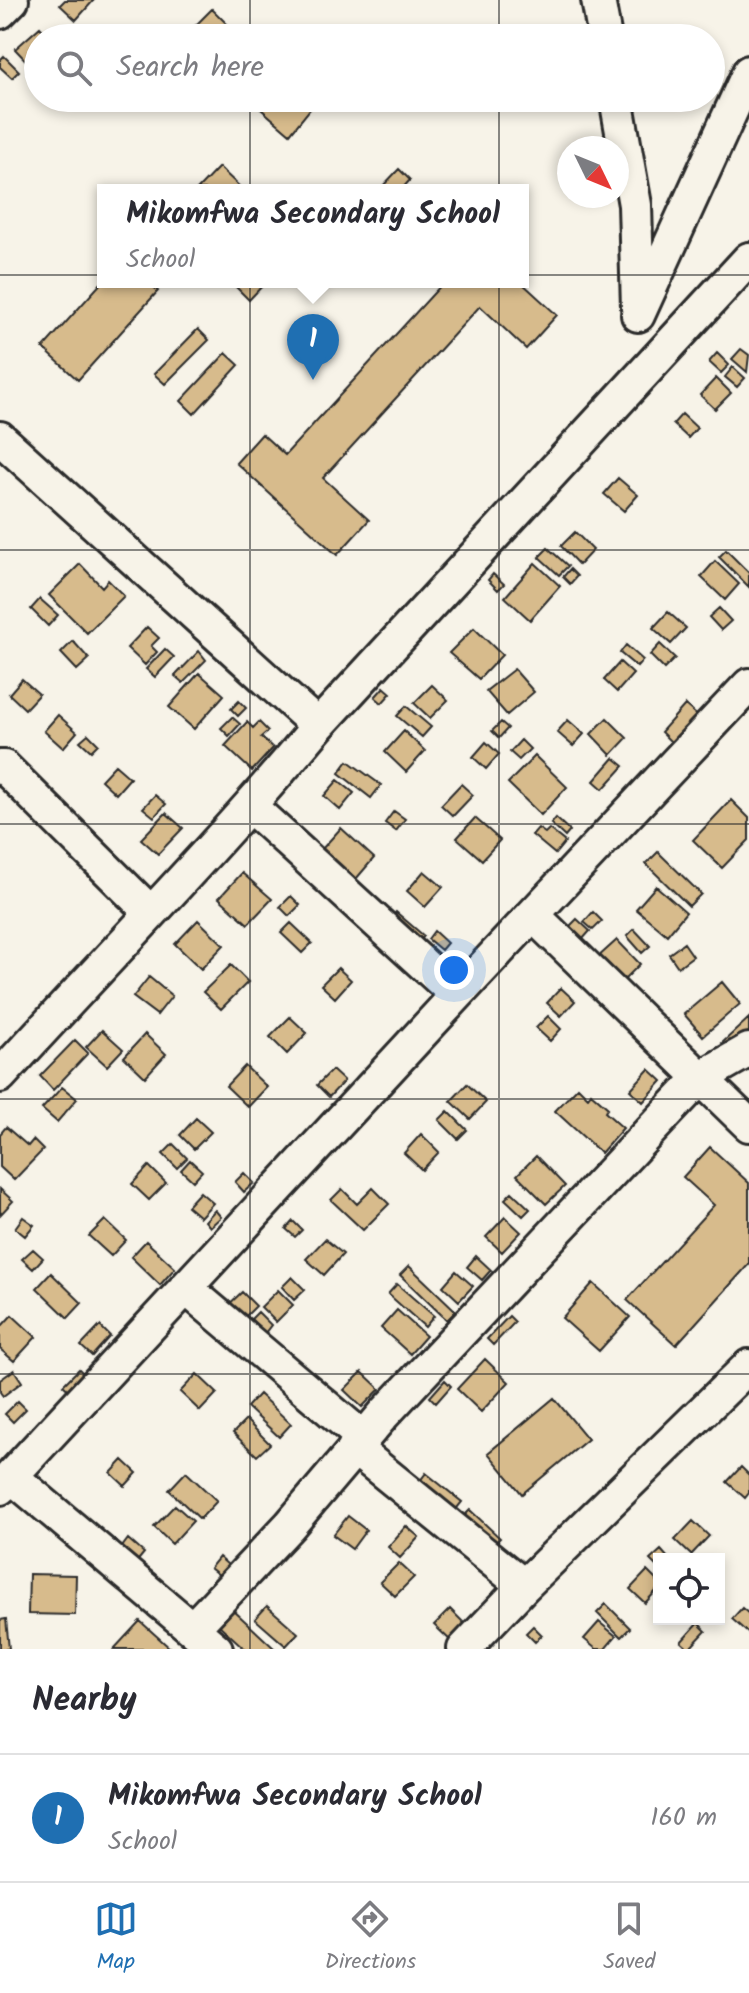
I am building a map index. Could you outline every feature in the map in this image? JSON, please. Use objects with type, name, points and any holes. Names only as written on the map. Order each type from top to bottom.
[{"type":"street","points":[[0,12],[12,0]]},
{"type":"street","points":[[598,0],[602,24]]},
{"type":"street","points":[[638,315],[749,72]]},
{"type":"street","points":[[618,112],[635,205],[638,315],[660,352]]},
{"type":"street","points":[[0,1076],[251,807],[318,726],[749,259]]},
{"type":"street","points":[[0,438],[318,726]]},
{"type":"street","points":[[749,685],[6,1482],[204,1638],[358,1442],[700,1078],[749,1050]]},
{"type":"street","points":[[0,767],[4,767],[150,912]]},
{"type":"street","points":[[251,807],[457,995]]},
{"type":"street","points":[[534,916],[749,1125]]},
{"type":"street","points":[[187,1289],[524,1586]]},
{"type":"street","points":[[464,1649],[524,1586],[749,1366]]},
{"type":"building","points":[[65,0],[94,0],[76,20],[60,5]]},
{"type":"building","points":[[212,9],[227,24],[197,24]]},
{"type":"building","points":[[24,41],[24,58],[15,49]]},
{"type":"building","points":[[4,56],[19,71],[12,78],[0,67]]},
{"type":"building","points":[[264,112],[308,112],[290,134]]},
{"type":"building","points":[[219,167],[237,184],[203,184]]},
{"type":"building","points":[[399,169],[410,180],[406,184],[385,184]]},
{"type":"building","points":[[97,288],[155,288],[158,291],[78,380],[43,348]]},
{"type":"building","points":[[237,288],[260,288],[249,300]]},
{"type":"building","points":[[438,288],[528,288],[557,315],[526,349],[480,306],[323,478],[369,520],[337,555],[236,463],[262,434],[285,455]]},
{"type":"building","points":[[198,329],[209,340],[165,384],[154,374]]},
{"type":"building","points":[[741,349],[749,355],[747,372],[732,359]]},
{"type":"building","points":[[226,353],[239,365],[194,414],[181,401]]},
{"type":"building","points":[[717,353],[729,365],[721,373],[709,362]]},
{"type":"building","points":[[733,367],[745,378],[737,387],[725,377]]},
{"type":"building","points":[[716,378],[731,393],[715,409],[700,395]]},
{"type":"building","points":[[682,414],[697,428],[688,438],[673,424]]},
{"type":"building","points":[[618,478],[638,495],[624,511],[604,494]]},
{"type":"building","points":[[575,532],[593,550],[579,565],[561,546]]},
{"type":"building","points":[[548,548],[568,566],[559,575],[539,557]]},
{"type":"building","points":[[726,550],[749,573],[749,587],[719,557]]},
{"type":"building","points":[[715,561],[739,584],[725,600],[701,577]]},
{"type":"building","points":[[535,563],[560,586],[530,620],[505,597]]},
{"type":"building","points":[[80,564],[102,587],[108,580],[124,596],[87,633],[49,595]]},
{"type":"building","points":[[570,569],[577,576],[570,584],[563,577]]},
{"type":"building","points":[[493,574],[504,584],[498,590],[488,580]]},
{"type":"building","points":[[40,599],[58,615],[48,626],[31,609]]},
{"type":"building","points":[[719,608],[731,621],[721,630],[709,617]]},
{"type":"building","points":[[668,612],[686,628],[671,644],[653,628]]},
{"type":"building","points":[[147,627],[159,638],[151,646],[157,652],[145,665],[127,648]]},
{"type":"building","points":[[474,628],[502,655],[479,679],[449,653]]},
{"type":"building","points":[[73,641],[89,659],[77,670],[61,653]]},
{"type":"building","points":[[660,644],[675,658],[664,669],[650,655]]},
{"type":"building","points":[[626,645],[643,660],[637,667],[620,653]]},
{"type":"building","points":[[165,649],[174,657],[155,677],[146,669]]},
{"type":"building","points":[[199,651],[206,660],[183,683],[175,676]]},
{"type":"building","points":[[620,662],[633,674],[617,692],[604,680]]},
{"type":"building","points":[[514,669],[534,692],[507,715],[486,691]]},
{"type":"building","points":[[199,673],[224,695],[194,729],[169,707]]},
{"type":"building","points":[[22,679],[39,694],[25,709],[9,694]]},
{"type":"building","points":[[432,685],[448,700],[430,718],[414,703]]},
{"type":"building","points":[[384,687],[391,693],[382,703],[375,697]]},
{"type":"building","points":[[239,701],[246,708],[238,716],[231,709]]},
{"type":"building","points":[[685,705],[700,718],[675,746],[661,732]]},
{"type":"building","points":[[406,706],[431,727],[422,737],[397,716]]},
{"type":"building","points":[[58,715],[77,732],[63,748],[44,731]]},
{"type":"building","points":[[232,717],[240,724],[229,736],[221,728]]},
{"type":"building","points":[[607,718],[627,738],[611,755],[591,734]]},
{"type":"building","points":[[568,720],[584,734],[573,746],[557,732]]},
{"type":"building","points":[[247,722],[253,728],[259,722],[268,731],[261,737],[273,748],[252,771],[225,746]]},
{"type":"building","points":[[501,722],[508,728],[499,738],[492,731]]},
{"type":"building","points":[[404,731],[425,751],[406,772],[385,752]]},
{"type":"building","points":[[88,734],[98,744],[91,751],[80,741]]},
{"type":"building","points":[[521,740],[530,749],[519,760],[510,752]]},
{"type":"building","points":[[486,742],[499,754],[486,769],[473,757]]},
{"type":"building","points":[[535,756],[567,787],[541,815],[508,783]]},
{"type":"building","points":[[614,758],[624,766],[603,789],[594,781]]},
{"type":"building","points":[[348,761],[381,785],[371,798],[339,773]]},
{"type":"building","points":[[115,765],[130,778],[116,794],[101,780]]},
{"type":"building","points":[[338,780],[354,793],[340,810],[324,796]]},
{"type":"building","points":[[461,784],[473,795],[453,816],[441,805]]},
{"type":"building","points":[[155,795],[166,804],[154,817],[143,808]]},
{"type":"building","points":[[731,800],[749,818],[749,840],[722,868],[693,840]]},
{"type":"building","points":[[394,811],[405,819],[396,831],[385,823]]},
{"type":"building","points":[[166,813],[183,828],[158,854],[141,839]]},
{"type":"building","points":[[475,818],[500,840],[482,860],[457,838]]},
{"type":"building","points":[[556,818],[570,831],[565,837],[551,824]]},
{"type":"building","points":[[341,828],[374,858],[356,879],[322,849]]},
{"type":"building","points":[[538,828],[545,833],[549,829],[565,842],[555,854],[532,835]]},
{"type":"building","points":[[658,852],[701,894],[689,906],[646,864]]},
{"type":"building","points":[[424,871],[443,887],[425,907],[407,891]]},
{"type":"building","points":[[242,873],[272,899],[248,924],[219,898]]},
{"type":"building","points":[[656,886],[686,912],[667,935],[636,909]]},
{"type":"building","points":[[291,896],[300,905],[289,916],[280,907]]},
{"type":"building","points":[[396,912],[424,936],[412,950],[384,927]]},
{"type":"building","points":[[593,912],[602,921],[593,930],[584,922]]},
{"type":"building","points":[[577,919],[590,931],[582,940],[569,927]]},
{"type":"building","points":[[198,920],[224,945],[201,969],[175,944]]},
{"type":"building","points":[[291,923],[312,943],[302,953],[281,933]]},
{"type":"building","points":[[634,929],[650,946],[642,953],[627,936]]},
{"type":"building","points":[[434,931],[447,943],[441,950],[428,939]]},
{"type":"building","points":[[617,940],[640,964],[621,983],[597,958]]},
{"type":"building","points":[[684,943],[693,956],[678,967],[669,954]]},
{"type":"building","points":[[231,965],[248,982],[221,1009],[203,992]]},
{"type":"building","points":[[338,968],[351,980],[335,998],[321,985]]},
{"type":"building","points":[[149,977],[172,996],[157,1015],[133,997]]},
{"type":"building","points":[[722,982],[740,1004],[703,1036],[684,1014]]},
{"type":"building","points":[[561,988],[575,1001],[561,1016],[547,1003]]},
{"type":"building","points":[[548,1016],[561,1029],[550,1041],[536,1028]]},
{"type":"building","points":[[290,1017],[307,1033],[287,1054],[270,1037]]},
{"type":"building","points":[[749,1018],[749,1038],[732,1054],[722,1043]]},
{"type":"building","points":[[102,1030],[123,1049],[107,1066],[86,1047]]},
{"type":"building","points":[[145,1034],[166,1054],[145,1077],[124,1057]]},
{"type":"building","points":[[75,1040],[88,1053],[53,1090],[40,1076]]},
{"type":"building","points":[[245,1066],[267,1087],[248,1107],[226,1086]]},
{"type":"building","points":[[649,1069],[662,1081],[643,1102],[630,1090]]},
{"type":"building","points":[[332,1070],[344,1081],[329,1097],[317,1085]]},
{"type":"building","points":[[467,1084],[486,1102],[470,1119],[451,1101]]},
{"type":"building","points":[[62,1087],[77,1099],[57,1122],[42,1109]]},
{"type":"building","points":[[578,1087],[588,1097],[591,1093],[608,1108],[605,1112],[623,1128],[601,1153],[555,1111]]},
{"type":"building","points":[[448,1111],[467,1130],[458,1139],[439,1120]]},
{"type":"building","points":[[196,1118],[211,1132],[194,1149],[180,1135]]},
{"type":"building","points":[[6,1127],[28,1146],[33,1140],[43,1150],[14,1180],[0,1167],[0,1134]]},
{"type":"building","points":[[421,1134],[439,1152],[422,1170],[404,1153]]},
{"type":"building","points":[[173,1144],[187,1158],[177,1168],[163,1154]]},
{"type":"building","points":[[710,1147],[749,1183],[749,1264],[676,1345],[627,1300],[714,1205],[683,1177]]},
{"type":"building","points":[[536,1156],[565,1186],[546,1204],[517,1175]]},
{"type":"building","points":[[190,1160],[202,1171],[193,1181],[181,1170]]},
{"type":"building","points":[[149,1166],[166,1183],[149,1200],[132,1184]]},
{"type":"building","points":[[244,1173],[254,1183],[244,1192],[235,1182]]},
{"type":"building","points":[[373,1188],[389,1204],[363,1230],[331,1200],[342,1189],[357,1204]]},
{"type":"building","points":[[0,1189],[13,1201],[0,1215]]},
{"type":"building","points":[[200,1192],[213,1203],[200,1217],[187,1206]]},
{"type":"building","points":[[512,1192],[530,1209],[523,1216],[505,1199]]},
{"type":"building","points":[[215,1210],[221,1217],[210,1227],[205,1221]]},
{"type":"building","points":[[23,1217],[34,1225],[25,1236],[15,1228]]},
{"type":"building","points":[[505,1217],[521,1232],[502,1252],[486,1237]]},
{"type":"building","points":[[105,1220],[126,1240],[111,1256],[89,1236]]},
{"type":"building","points":[[293,1221],[302,1230],[295,1237],[286,1229]]},
{"type":"building","points":[[325,1239],[343,1254],[324,1275],[306,1259]]},
{"type":"building","points":[[146,1241],[175,1268],[160,1285],[131,1257]]},
{"type":"building","points":[[33,1249],[43,1258],[33,1269],[22,1259]]},
{"type":"building","points":[[476,1256],[491,1270],[482,1280],[467,1267]]},
{"type":"building","points":[[409,1266],[456,1311],[447,1320],[400,1275]]},
{"type":"building","points":[[456,1271],[473,1286],[459,1301],[443,1286]]},
{"type":"building","points":[[51,1273],[82,1303],[68,1318],[37,1288]]},
{"type":"building","points":[[292,1277],[305,1290],[294,1300],[282,1287]]},
{"type":"building","points":[[593,1283],[630,1317],[599,1351],[562,1318]]},
{"type":"building","points":[[397,1284],[434,1316],[425,1327],[388,1294]]},
{"type":"building","points":[[278,1290],[293,1305],[276,1322],[261,1307]]},
{"type":"building","points":[[242,1292],[256,1306],[239,1323],[225,1308]]},
{"type":"building","points":[[397,1310],[426,1336],[410,1354],[381,1328]]},
{"type":"building","points":[[258,1312],[271,1325],[265,1333],[251,1319]]},
{"type":"building","points":[[12,1315],[36,1337],[14,1361],[0,1349],[0,1328]]},
{"type":"building","points":[[509,1316],[515,1322],[493,1345],[487,1339]]},
{"type":"building","points":[[100,1326],[110,1336],[92,1356],[81,1346]]},
{"type":"building","points":[[485,1359],[509,1382],[481,1412],[457,1389]]},
{"type":"building","points":[[79,1369],[89,1379],[74,1395],[63,1385]]},
{"type":"building","points":[[14,1370],[22,1382],[3,1396],[0,1380]]},
{"type":"building","points":[[362,1372],[380,1389],[362,1407],[344,1390]]},
{"type":"building","points":[[197,1374],[217,1393],[200,1411],[180,1392]]},
{"type":"building","points":[[445,1380],[451,1386],[436,1403],[430,1397]]},
{"type":"building","points":[[259,1394],[291,1424],[279,1437],[247,1407]]},
{"type":"building","points":[[554,1398],[588,1439],[522,1494],[488,1453]]},
{"type":"building","points":[[18,1401],[26,1409],[13,1422],[5,1414]]},
{"type":"building","points":[[246,1420],[270,1444],[257,1456],[233,1433]]},
{"type":"building","points":[[123,1460],[137,1473],[125,1486],[111,1473]]},
{"type":"building","points":[[741,1467],[749,1475],[749,1493],[745,1498],[727,1482]]},
{"type":"building","points":[[186,1472],[217,1501],[200,1519],[169,1490]]},
{"type":"building","points":[[426,1473],[462,1502],[449,1518],[413,1490]]},
{"type":"building","points":[[175,1505],[193,1521],[172,1544],[154,1527]]},
{"type":"building","points":[[470,1510],[500,1538],[490,1549],[460,1520]]},
{"type":"building","points":[[348,1516],[366,1530],[352,1549],[333,1535]]},
{"type":"building","points":[[693,1521],[709,1536],[693,1553],[675,1540]]},
{"type":"building","points":[[406,1526],[419,1537],[400,1558],[388,1547]]},
{"type":"building","points":[[128,1539],[144,1553],[135,1564],[119,1551]]},
{"type":"building","points":[[219,1557],[236,1572],[228,1582],[210,1568]]},
{"type":"building","points":[[399,1563],[414,1577],[395,1596],[380,1582]]},
{"type":"building","points":[[647,1571],[653,1577],[653,1594],[645,1603],[630,1589]]},
{"type":"building","points":[[29,1574],[76,1575],[75,1615],[28,1614]]},
{"type":"building","points":[[606,1604],[630,1628],[621,1637],[597,1613]]},
{"type":"building","points":[[267,1606],[298,1633],[286,1646],[255,1619]]},
{"type":"building","points":[[742,1608],[749,1614],[749,1634],[732,1619]]},
{"type":"building","points":[[232,1609],[275,1649],[245,1649],[218,1624]]},
{"type":"building","points":[[450,1609],[468,1627],[453,1643],[434,1625]]},
{"type":"building","points":[[6,1619],[9,1649],[0,1649],[0,1620]]},
{"type":"building","points":[[140,1621],[171,1649],[114,1649]]},
{"type":"building","points":[[599,1622],[616,1636],[605,1649],[596,1649],[584,1639]]},
{"type":"building","points":[[696,1625],[706,1631],[689,1649],[681,1642]]},
{"type":"building","points":[[533,1626],[542,1635],[535,1642],[526,1633]]},
{"type":"place","name":"Mikomfwa Secondary School","points":[[313,380]]}]
